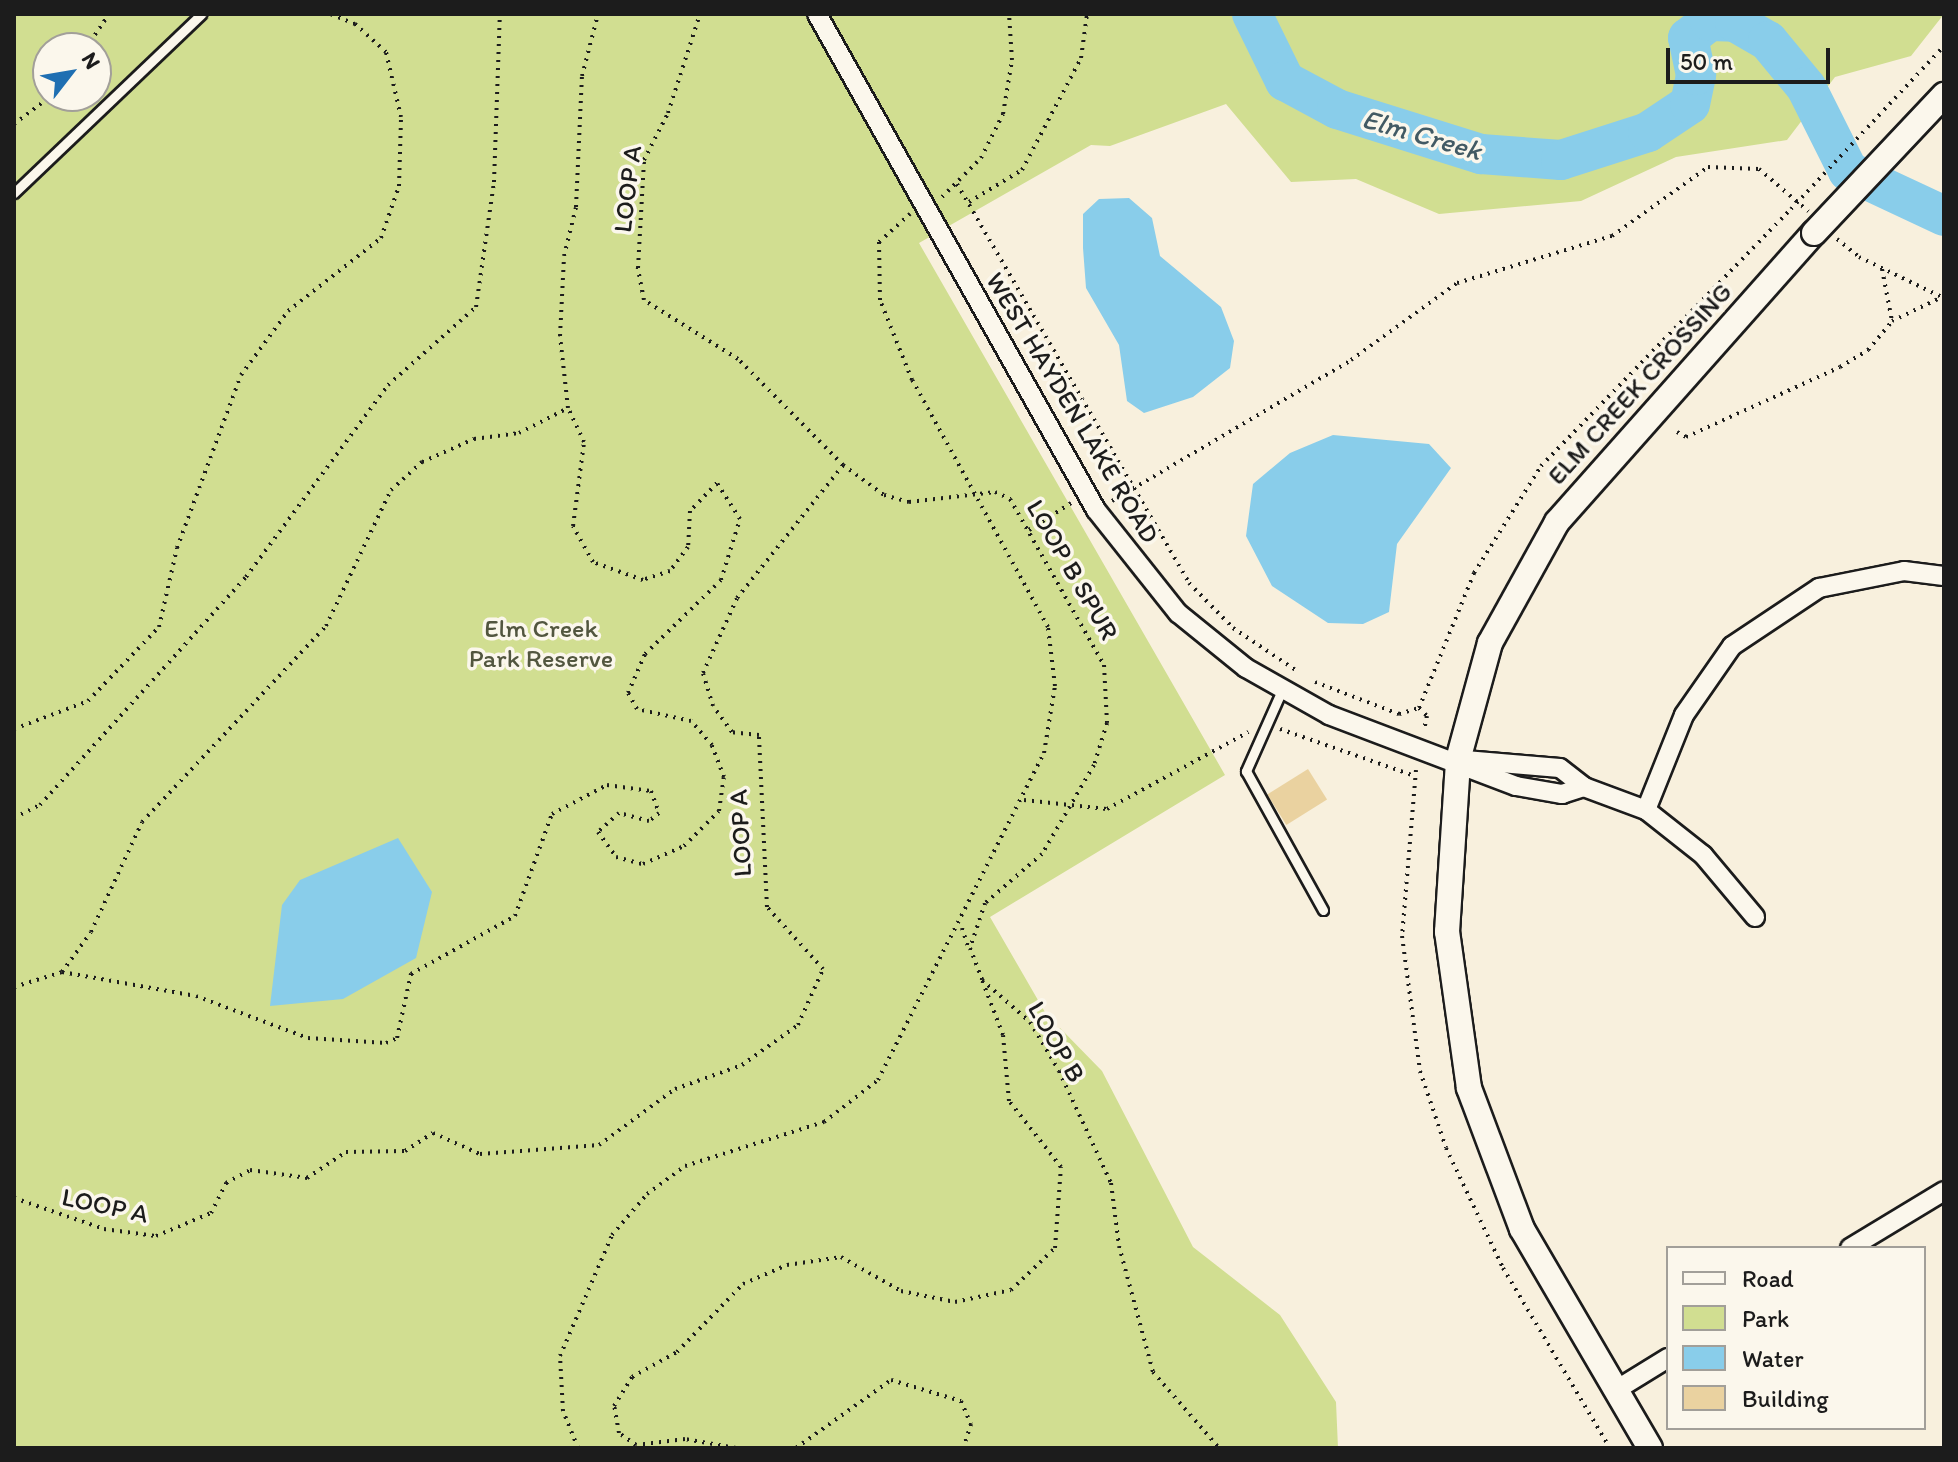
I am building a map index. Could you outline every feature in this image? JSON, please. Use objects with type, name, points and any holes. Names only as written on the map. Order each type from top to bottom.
[{"type":"main road","name":"ELM CREEK CROSSING","points":[[1458,760],[1490,643],[1557,522],[1944,95]]},
{"type":"main road","points":[[1458,760],[1447,932],[1469,1088],[1522,1229],[1650,1448]]},
{"type":"street","name":"WEST HAYDEN LAKE ROAD","points":[[817,14],[1091,502],[1178,613],[1282,690],[1359,727],[1458,760]]},
{"type":"street","points":[[1646,810],[1684,715],[1732,646],[1819,588],[1904,571],[1944,576]]},
{"type":"street","points":[[1458,760],[1518,759],[1560,768],[1584,787],[1646,810],[1703,855],[1755,917]]},
{"type":"street","points":[[1458,760],[1516,786],[1562,794],[1584,787]]},
{"type":"street","points":[[1853,1246],[1944,1191]]},
{"type":"street","points":[[1616,1390],[1666,1359]]},
{"type":"lane","points":[[14,193],[201,14]]},
{"type":"lane","points":[[1282,690],[1248,759],[1250,785],[1323,910]]},
{"type":"path","points":[[97,32],[109,14]]},
{"type":"path","points":[[14,729],[88,701],[159,627],[177,548],[241,375],[288,311],[381,238],[399,186],[401,117],[386,52],[355,24],[330,14]]},
{"type":"path","points":[[14,818],[40,805],[246,577],[388,385],[476,307],[494,182],[500,14]]},
{"type":"path","name":"LOOP A","points":[[62,972],[196,996],[308,1038],[386,1043],[397,1038],[399,1000],[411,974],[515,916],[552,814],[607,785],[651,791],[659,813],[649,821],[619,813],[598,832],[616,857],[643,864],[684,846],[719,811],[724,777],[712,745],[691,721],[637,709],[628,693],[645,654],[721,580],[740,519],[717,483],[690,511],[688,547],[670,571],[643,580],[593,562],[573,526],[584,442],[561,384],[564,256],[576,207],[582,76],[598,14]]},
{"type":"path","name":"LOOP A","points":[[14,1198],[104,1229],[156,1236],[211,1213],[226,1183],[250,1170],[307,1178],[346,1152],[405,1151],[433,1133],[480,1154],[599,1145],[675,1089],[693,1088],[781,1042],[798,1025],[823,969],[767,907],[759,735],[732,732],[713,706],[703,673],[737,598],[843,465],[738,359],[644,300],[638,268],[644,160],[668,113],[700,14]]},
{"type":"path","points":[[931,204],[957,184],[981,158],[1003,114],[1012,60],[1009,14]]},
{"type":"path","points":[[969,202],[1022,170],[1081,58],[1087,14]]},
{"type":"path","points":[[1419,708],[1474,573],[1541,466],[1791,209],[1944,46]]},
{"type":"path","points":[[14,124],[32,110]]},
{"type":"path","points":[[1029,530],[1091,502],[1133,488],[1351,360],[1457,283],[1612,236],[1708,167],[1759,169],[1821,229],[1882,269],[1943,298]]},
{"type":"path","points":[[957,184],[1189,583],[1233,628],[1335,692],[1399,714],[1419,708]]},
{"type":"path","points":[[578,1448],[563,1411],[560,1356],[580,1295],[627,1214],[685,1166],[802,1131],[863,1095],[902,1043],[1024,800],[1055,701],[1052,642],[1027,577],[912,380],[880,300],[879,242],[909,215]]},
{"type":"path","points":[[1882,269],[1892,321]]},
{"type":"path","points":[[1677,432],[1686,437],[1840,367],[1868,350],[1892,321],[1943,298]]},
{"type":"path","points":[[14,987],[62,972],[91,932],[142,822],[326,626],[391,490],[422,462],[474,439],[519,433],[568,408]]},
{"type":"path","points":[[843,465],[884,495],[909,502],[979,496]]},
{"type":"path","name":"LOOP B SPUR","points":[[971,953],[991,895],[1042,854],[1069,810],[1105,738],[1104,665],[1029,530],[1006,496],[979,496]]},
{"type":"path","points":[[1419,708],[1427,716]]},
{"type":"path","points":[[1024,800],[1069,810],[1125,802],[1261,728],[1415,776]]},
{"type":"path","points":[[961,926],[982,980]]},
{"type":"path","name":"LOOP B","points":[[736,1448],[685,1439],[636,1445],[619,1433],[614,1406],[625,1383],[677,1352],[735,1289],[773,1269],[841,1257],[901,1291],[955,1302],[1011,1290],[1055,1248],[1061,1167],[1009,1101],[1003,1035],[982,980]]},
{"type":"path","name":"LOOP B","points":[[982,980],[1030,1022],[1059,1071],[1111,1183],[1119,1246],[1153,1372],[1219,1448]]},
{"type":"path","points":[[796,1448],[891,1380],[961,1401],[971,1424],[963,1448]]},
{"type":"green space","name":"Elm Creek Park Reserve","points":[[14,14],[1944,14],[1911,56],[1835,77],[1787,140],[1676,157],[1581,201],[1439,214],[1356,179],[1291,182],[1226,104],[1110,146],[1091,145],[919,243],[1225,775],[990,917],[1057,1033],[1060,1028],[1102,1071],[1193,1247],[1280,1315],[1336,1402],[1338,1448],[14,1448]]},
{"type":"water","points":[[1129,198],[1152,218],[1160,256],[1221,307],[1234,341],[1230,368],[1193,397],[1144,413],[1127,401],[1119,345],[1086,288],[1083,248],[1083,214],[1099,199]]},
{"type":"water","points":[[1333,435],[1429,444],[1451,468],[1397,544],[1389,612],[1363,624],[1328,623],[1272,586],[1246,536],[1253,484],[1290,453]]},
{"type":"water","points":[[398,838],[432,892],[416,958],[343,999],[270,1006],[282,905],[300,880]]},
{"type":"building","points":[[1308,769],[1327,800],[1286,825],[1267,794]]},
{"type":"waterway","name":"Elm Creek","points":[[1252,14],[1285,81],[1337,109],[1481,154],[1561,160],[1648,132],[1690,104],[1696,75],[1688,38],[1710,21],[1735,22],[1768,41],[1806,87],[1848,171],[1944,216]]}]
